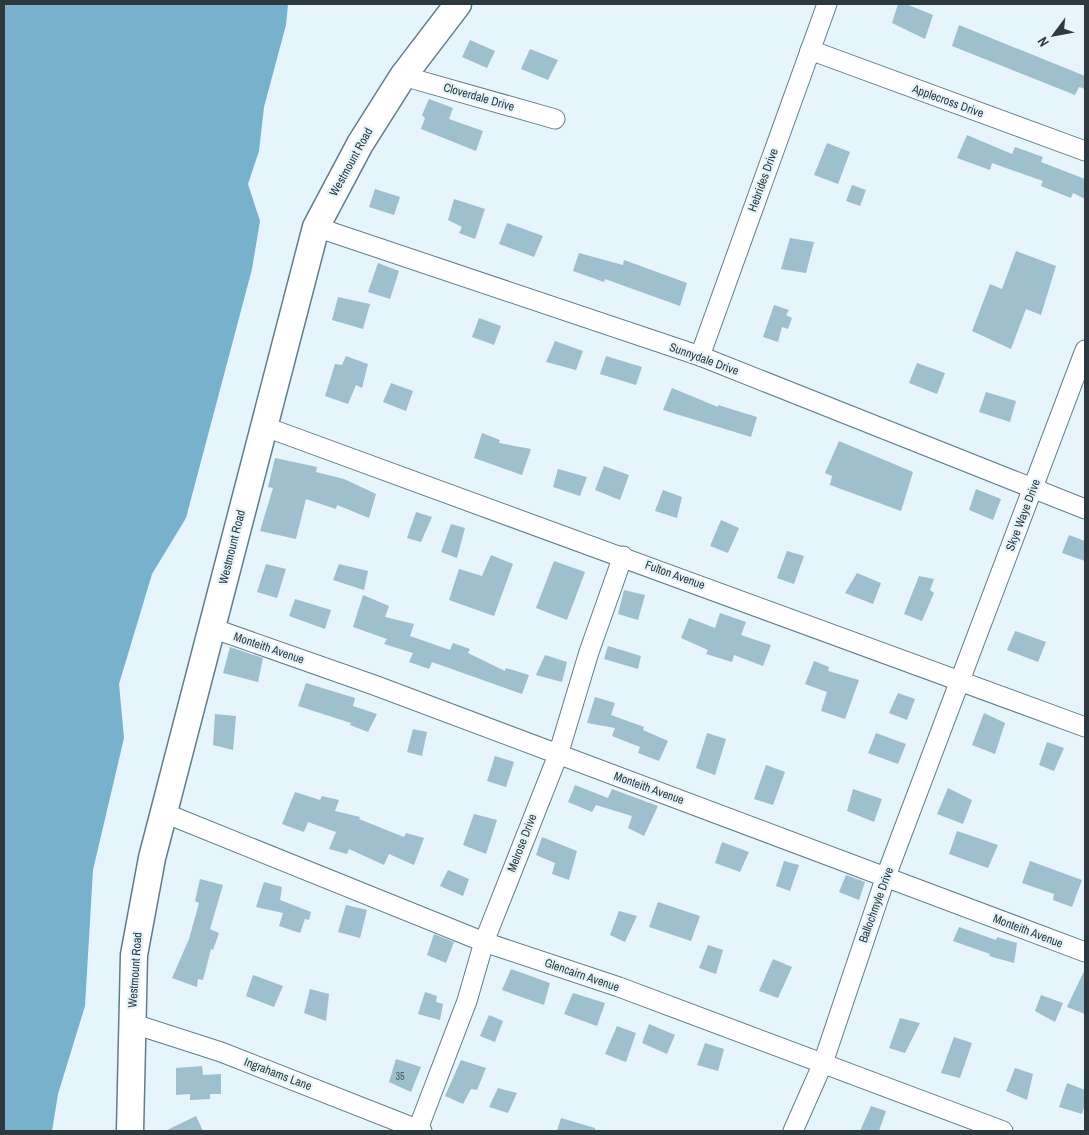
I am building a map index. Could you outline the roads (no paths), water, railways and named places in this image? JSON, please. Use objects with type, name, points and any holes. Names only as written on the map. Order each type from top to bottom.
[{"type":"main road","name":"Westmount Road","points":[[130,1131],[134,955],[162,812],[212,628],[316,227],[360,144],[402,76],[458,4]]},
{"type":"street","name":"Hebrides Drive","points":[[700,356],[827,4]]},
{"type":"street","name":"Applecross Drive","points":[[810,50],[1085,151]]},
{"type":"street","name":"Cloverdale Drive","points":[[402,76],[555,119]]},
{"type":"street","name":"Sunnydale Drive","points":[[316,227],[700,356],[1085,509]]},
{"type":"street","name":"Skye Waye Drive","points":[[961,680],[1085,350]]},
{"type":"street","name":"Fulton Avenue","points":[[263,426],[623,556],[1085,727]]},
{"type":"street","name":"Melrose Drive","points":[[420,1130],[467,1001],[484,942],[558,755],[589,652],[623,556]]},
{"type":"street","name":"Monteith Avenue","points":[[212,628],[374,685],[1085,952]]},
{"type":"street","name":"Ballochmyle Drive","points":[[793,1131],[823,1062],[886,876],[961,680]]},
{"type":"street","name":"Glencairn Avenue","points":[[162,812],[484,942],[619,987],[1003,1131]]},
{"type":"street","name":"Ingrahams Lane","points":[[131,1023],[221,1052],[420,1130]]},
{"type":"water","points":[[4,4],[288,4],[286,25],[264,107],[259,151],[248,184],[260,221],[252,269],[186,518],[152,574],[119,684],[124,738],[93,870],[85,1006],[58,1094],[52,1131],[4,1131]]}]
